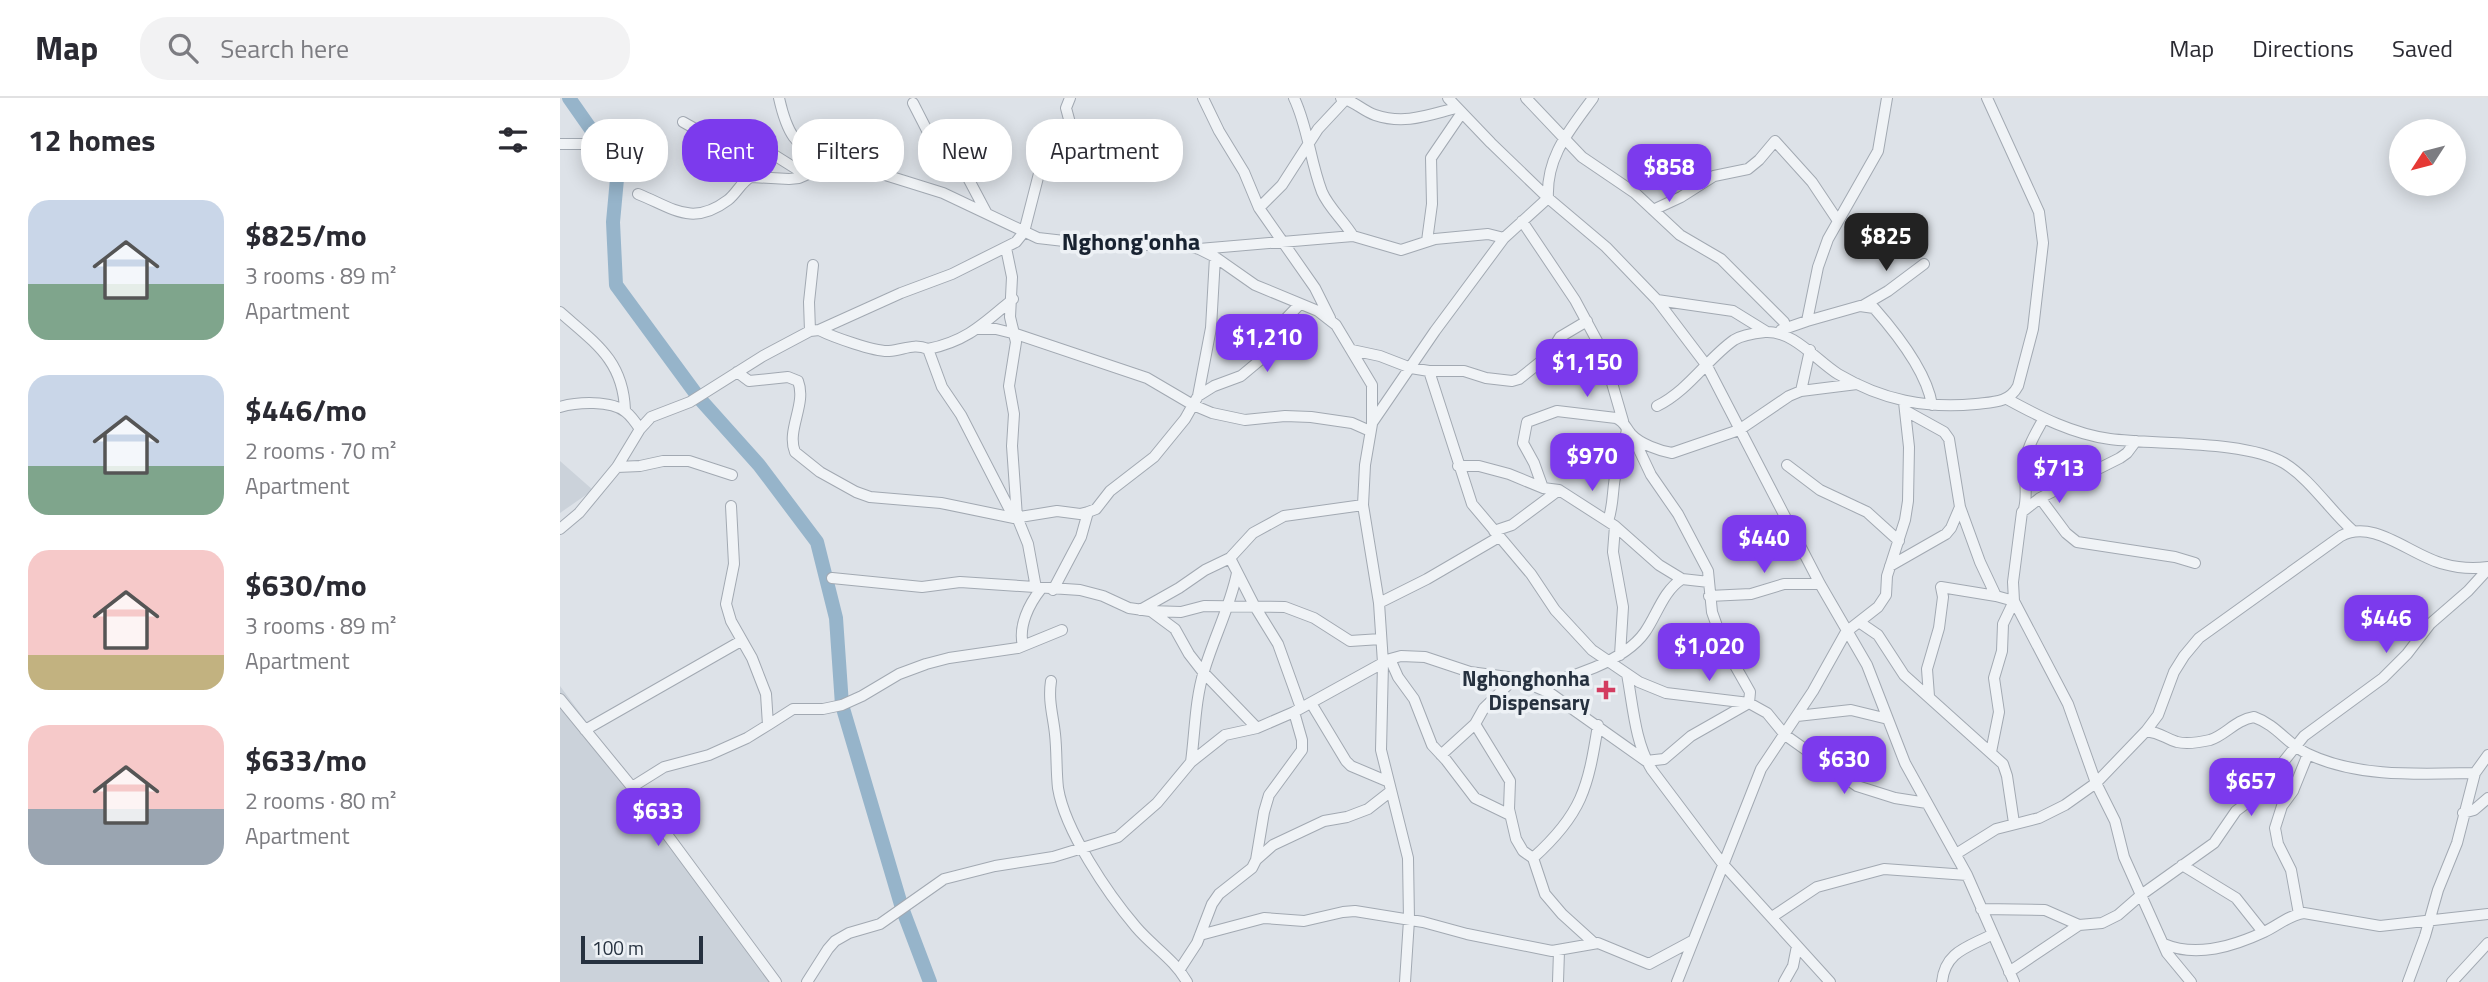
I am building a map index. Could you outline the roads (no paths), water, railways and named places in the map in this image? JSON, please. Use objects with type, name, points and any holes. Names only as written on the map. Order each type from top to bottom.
[{"type":"street","points":[[779,98],[792,136]]},
{"type":"street","points":[[560,529],[579,513],[617,467],[650,417],[699,398],[737,372],[815,331],[952,274],[1006,248],[1024,232],[1044,154],[1070,123],[1068,103],[1060,98]]},
{"type":"street","points":[[1203,98],[1244,172],[1259,208],[1315,289],[1372,385],[1371,427],[1363,505],[1379,603],[1381,639],[1387,661],[1414,699],[1428,738],[1475,798],[1510,815]]},
{"type":"street","points":[[1293,98],[1303,123],[1323,195],[1353,236]]},
{"type":"street","points":[[1448,98],[1548,198],[1606,247],[1657,300],[1707,366],[1820,584],[1867,665],[1905,763],[1967,875],[2012,977],[2079,925]]},
{"type":"street","points":[[1526,98],[1587,162],[1626,186],[1680,235],[1715,255],[1735,272],[1784,322],[1786,329]]},
{"type":"street","points":[[1548,198],[1547,179],[1550,168],[1593,98]]},
{"type":"street","points":[[1807,321],[1818,267],[1838,221],[1876,158],[1883,134],[1887,98]]},
{"type":"street","points":[[1905,406],[1958,406],[2007,399],[2014,394],[2018,386],[2030,341],[2043,243],[2039,212],[1987,98]]},
{"type":"street","points":[[1259,208],[1282,185],[1318,129],[1343,99],[1372,114],[1400,121],[1459,111]]},
{"type":"street","points":[[912,103],[935,146],[968,178],[986,212]]},
{"type":"street","points":[[1427,241],[1432,209],[1431,158],[1459,111]]},
{"type":"street","points":[[1653,210],[1692,191],[1714,176],[1748,169],[1776,141],[1811,182],[1838,221]]},
{"type":"street","points":[[560,144],[581,143]]},
{"type":"street","points":[[638,194],[680,213],[703,214],[730,199],[745,180],[751,177],[792,178]]},
{"type":"street","points":[[904,180],[943,193],[1038,238],[1099,246],[1168,243],[1199,249],[1255,285],[1330,318]]},
{"type":"street","points":[[1371,427],[1435,331],[1504,238],[1548,198]]},
{"type":"street","points":[[1522,221],[1587,321],[1605,357],[1628,429],[1651,475],[1692,538],[1708,571],[1712,612],[1724,646],[1750,692],[1749,703]]},
{"type":"street","points":[[1199,249],[1353,236],[1401,250],[1427,241],[1489,234],[1504,238]]},
{"type":"street","points":[[1006,248],[1012,277],[1010,317],[1016,334],[1009,386],[1014,414],[1012,446],[1016,517]]},
{"type":"street","points":[[737,372],[749,381],[788,377],[798,381],[800,400],[792,438],[795,452],[820,472],[856,492],[884,499],[941,503],[1016,517],[1057,511],[1080,514],[1096,509],[1110,491],[1154,457],[1185,419],[1195,400],[1211,328],[1215,257]]},
{"type":"street","points":[[1657,406],[1681,389],[1736,339],[1786,329],[1863,306],[1924,264]]},
{"type":"street","points":[[813,265],[809,302],[815,331]]},
{"type":"street","points":[[815,331],[887,351],[913,346],[928,349],[950,344],[978,329],[1013,299]]},
{"type":"street","points":[[1657,300],[1733,311],[1810,350],[1832,370],[1905,406],[1944,432],[1949,439],[1960,507],[1976,553],[1996,596]]},
{"type":"street","points":[[1195,400],[1214,386],[1245,374],[1264,355],[1277,328],[1299,304]]},
{"type":"street","points":[[1863,306],[1874,308],[1907,350],[1928,390],[1932,405]]},
{"type":"street","points":[[560,312],[611,359],[624,390],[625,410]]},
{"type":"street","points":[[1352,350],[1380,356],[1411,368],[1464,371],[1486,379],[1515,381],[1549,355],[1560,337],[1587,321]]},
{"type":"street","points":[[978,329],[996,329],[1016,334],[1147,378],[1195,400],[1206,411],[1238,419],[1311,417],[1371,427]]},
{"type":"street","points":[[928,349],[942,387],[961,415],[1028,544],[1039,589],[1023,624],[1023,646]]},
{"type":"street","points":[[1801,391],[1810,350]]},
{"type":"street","points":[[1429,371],[1472,504],[1531,574],[1568,625],[1607,662],[1647,686],[1666,693],[1749,703],[1767,713],[1785,735],[1862,789],[1927,803]]},
{"type":"street","points":[[1543,488],[1523,443],[1527,422],[1557,411],[1612,417],[1662,451],[1672,453],[1739,430],[1789,396],[1801,391],[1858,384]]},
{"type":"street","points":[[2007,399],[2082,434],[2231,449],[2274,458],[2299,475],[2352,530]]},
{"type":"street","points":[[560,407],[581,402],[612,406],[625,410],[640,429]]},
{"type":"street","points":[[1676,982],[1756,777],[1797,716],[1846,632],[1884,600],[1890,566],[1908,501],[1909,447],[1905,406]]},
{"type":"street","points":[[2044,418],[2026,454],[2027,490],[2025,509],[2020,518],[2013,582],[2014,601],[2068,705],[2096,783],[2113,814],[2124,858],[2169,957],[2192,982]]},
{"type":"street","points":[[1617,669],[1623,607],[1611,524],[1616,470],[1628,429]]},
{"type":"street","points":[[2025,509],[2040,498],[2120,458],[2136,441]]},
{"type":"street","points":[[617,467],[663,461],[689,461],[732,475]]},
{"type":"street","points":[[1787,465],[1820,490],[1867,512],[1899,541]]},
{"type":"street","points":[[1458,466],[1489,468],[1543,488],[1559,490],[1611,524],[1659,565],[1682,579],[1709,582]]},
{"type":"street","points":[[1379,603],[1427,579],[1512,525],[1559,490]]},
{"type":"street","points":[[2040,498],[2066,533],[2077,542],[2175,557],[2195,563]]},
{"type":"street","points":[[1145,610],[1205,570],[1230,558],[1253,533],[1284,516],[1363,505]]},
{"type":"street","points":[[731,506],[734,564],[726,604],[731,621],[752,658],[766,694],[768,725]]},
{"type":"street","points":[[1890,566],[1948,533],[1960,507]]},
{"type":"street","points":[[1053,590],[1081,537],[1088,512]]},
{"type":"street","points":[[1956,854],[1996,829],[2039,818],[2070,803],[2096,783],[2158,715],[2174,672],[2199,638],[2352,530],[2369,532],[2442,564],[2488,568]]},
{"type":"street","points":[[1180,969],[1219,894],[1252,868],[1269,795],[1301,750],[1298,710],[1278,644],[1230,558]]},
{"type":"street","points":[[1981,909],[2045,910],[2079,925],[2102,923],[2118,915],[2141,894],[2218,839],[2236,811],[2256,796],[2308,731],[2383,678],[2407,654],[2430,624],[2468,591],[2488,568]]},
{"type":"street","points":[[1191,762],[1199,687],[1229,605],[1237,573]]},
{"type":"street","points":[[832,578],[922,587],[960,582],[1080,590],[1145,610],[1181,612],[1198,607],[1229,605],[1285,607],[1298,610],[1350,641],[1381,639]]},
{"type":"street","points":[[1534,684],[1565,680],[1607,662],[1620,653],[1642,637],[1670,589],[1682,579]]},
{"type":"street","points":[[1709,596],[1751,594],[1795,583],[1820,584]]},
{"type":"street","points":[[1929,696],[1927,669],[1938,634],[1943,597],[1941,587],[2014,601]]},
{"type":"street","points":[[1991,752],[1999,712],[1994,678],[2002,651],[2003,624],[2014,601]]},
{"type":"street","points":[[1145,610],[1175,629],[1203,672],[1257,728]]},
{"type":"street","points":[[1858,622],[1878,635],[1904,675],[2003,764],[2014,823]]},
{"type":"street","points":[[632,787],[664,767],[709,755],[793,709],[823,709],[842,705],[899,674],[926,664],[1023,646],[1062,630]]},
{"type":"street","points":[[585,730],[741,641]]},
{"type":"street","points":[[807,982],[835,942],[849,933],[880,924],[944,879],[995,866],[1053,857],[1118,837],[1157,803],[1191,762],[1225,735],[1257,728],[1298,710],[1401,656],[1425,657],[1470,672],[1515,678],[1534,684],[1598,725],[1646,761],[1722,863],[1830,982]]},
{"type":"street","points":[[1387,661],[1381,744],[1406,847],[1409,920],[1405,982]]},
{"type":"street","points":[[1628,674],[1636,726],[1646,761]]},
{"type":"street","points":[[1441,755],[1475,724],[1486,704],[1515,678]]},
{"type":"street","points":[[1051,681],[1049,705],[1055,734],[1058,788],[1065,813],[1081,847],[1132,922],[1180,969],[1187,982]]},
{"type":"street","points":[[560,699],[632,787],[776,982]]},
{"type":"street","points":[[1311,703],[1346,761],[1390,786]]},
{"type":"street","points":[[1646,761],[1664,759],[1691,736],[1749,703]]},
{"type":"street","points":[[1797,716],[1851,710],[1888,719]]},
{"type":"street","points":[[2146,731],[2159,732],[2180,742],[2206,741],[2217,737],[2232,725],[2254,717],[2281,732],[2308,754],[2361,769],[2401,773],[2474,773]]},
{"type":"street","points":[[1475,724],[1510,781],[1510,815],[1518,843],[1533,858],[1541,884],[1550,901],[1594,943]]},
{"type":"street","points":[[1533,858],[1564,829],[1580,800],[1586,785],[1598,725]]},
{"type":"street","points":[[2299,914],[2291,870],[2278,844],[2275,828],[2282,806],[2293,792],[2308,754]]},
{"type":"street","points":[[2408,982],[2438,890],[2457,843],[2474,773],[2488,755]]},
{"type":"street","points":[[1256,860],[1277,842],[1324,821],[1368,809],[1390,786]]},
{"type":"street","points":[[2463,813],[2474,810],[2488,799]]},
{"type":"street","points":[[2182,866],[2236,898],[2263,932]]},
{"type":"street","points":[[1772,917],[1817,887],[1884,869],[1967,875]]},
{"type":"street","points":[[1200,935],[1264,918],[1304,921],[1343,912],[1366,912],[1559,951],[1594,943],[1609,946],[1649,964],[1692,941]]},
{"type":"street","points":[[2164,944],[2186,951],[2215,949],[2263,932],[2299,914],[2317,914],[2380,926],[2488,914]]},
{"type":"street","points":[[1942,982],[1949,959],[1993,934]]},
{"type":"street","points":[[2452,982],[2488,943]]},
{"type":"street","points":[[1784,982],[1793,967],[1797,946]]},
{"type":"street","points":[[1558,982],[1559,951]]},
{"type":"waterway","points":[[569,98],[618,168],[613,222],[616,285],[699,398],[759,465],[817,542],[836,618],[842,705],[902,908],[930,982]]},
{"type":"place","name":"Nghonghonha Dispensary","points":[[1606,690]]},
{"type":"district","name":"Nghong'onha","points":[[1131,241]]}]
